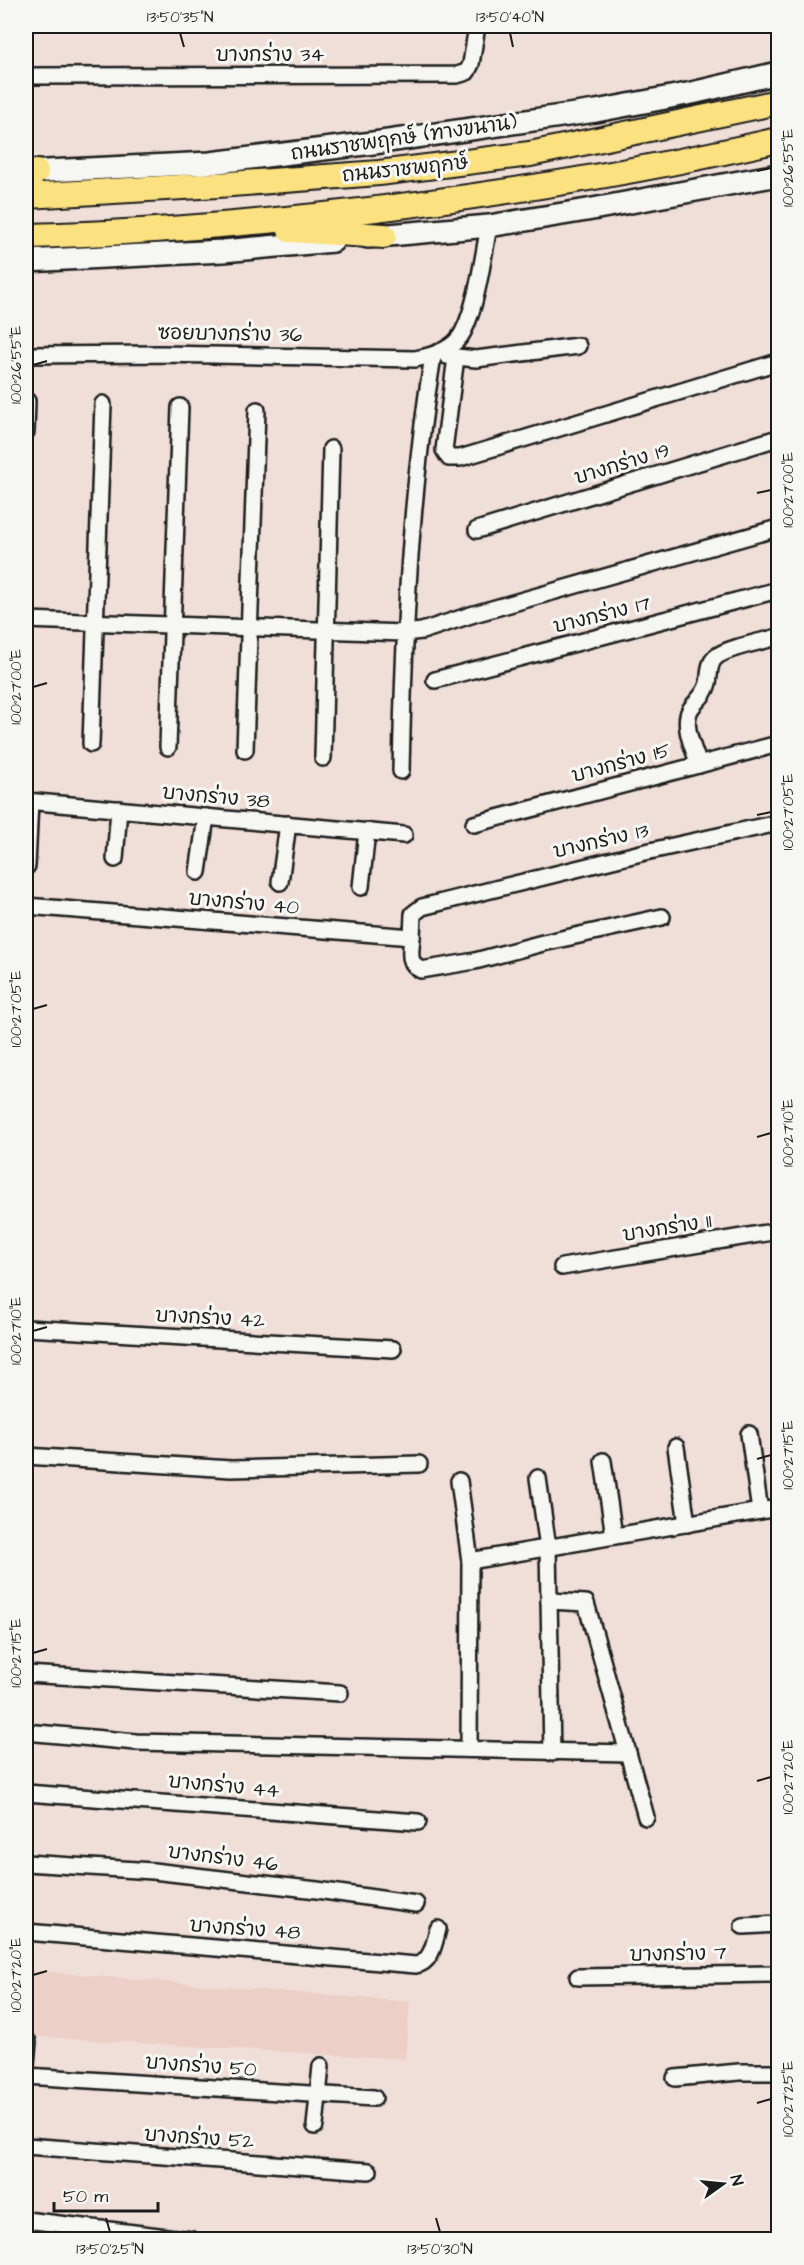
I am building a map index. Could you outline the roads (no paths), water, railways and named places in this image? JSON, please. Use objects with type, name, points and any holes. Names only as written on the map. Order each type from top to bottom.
[{"type":"main road","name":"ถนนราชพฤกษ์ (ทางขนาน)","points":[[29,173],[210,163],[381,142],[596,111],[692,93],[778,73]]},
{"type":"main road","name":"ถนนราชพฤกษ์","points":[[26,196],[379,173],[519,156],[778,102]]},
{"type":"main road","name":"ถนนราชพฤกษ์","points":[[26,236],[222,226],[383,209],[494,194],[698,159],[778,140]]},
{"type":"main road","points":[[26,261],[223,251],[489,226],[778,175]]},
{"type":"main road","points":[[222,226],[384,236]]},
{"type":"street","name":"บางกร่าง 34","points":[[26,76],[457,75],[467,72],[471,64],[477,26]]},
{"type":"street","points":[[744,182],[778,181]]},
{"type":"street","points":[[400,771],[404,633],[415,481],[436,355],[463,333],[475,297],[489,226]]},
{"type":"street","name":"ซอยบางกร่าง 36","points":[[26,355],[161,354],[415,359],[436,355],[476,360],[578,346]]},
{"type":"street","points":[[456,357],[444,450],[449,458],[460,458],[778,362]]},
{"type":"street","points":[[26,432],[27,401]]},
{"type":"street","points":[[91,744],[103,404]]},
{"type":"street","points":[[168,747],[180,407]]},
{"type":"street","points":[[245,750],[257,410]]},
{"type":"street","name":"บางกร่าง 19","points":[[477,530],[778,438]]},
{"type":"street","points":[[323,758],[331,449]]},
{"type":"street","points":[[26,620],[249,629],[404,633],[422,631],[474,614],[778,528]]},
{"type":"street","name":"บางกร่าง 17","points":[[435,680],[778,590]]},
{"type":"street","points":[[699,765],[687,720],[691,708],[706,690],[712,660],[725,652],[778,637]]},
{"type":"street","name":"บางกร่าง 15","points":[[474,824],[778,744]]},
{"type":"street","points":[[27,866],[28,801]]},
{"type":"street","name":"บางกร่าง 38","points":[[28,801],[404,835]]},
{"type":"street","points":[[115,859],[119,809]]},
{"type":"street","points":[[198,872],[206,817]]},
{"type":"street","name":"บางกร่าง 13","points":[[412,937],[413,914],[417,909],[433,904],[641,853],[778,823]]},
{"type":"street","points":[[280,882],[288,824]]},
{"type":"street","points":[[361,887],[367,831]]},
{"type":"street","name":"บางกร่าง 40","points":[[26,906],[412,937]]},
{"type":"street","points":[[412,937],[412,963],[421,970],[476,961],[543,943],[662,917]]},
{"type":"street","name":"บางกร่าง 11","points":[[562,1267],[778,1231]]},
{"type":"street","name":"บางกร่าง 42","points":[[26,1328],[393,1349]]},
{"type":"street","points":[[749,1434],[759,1511]]},
{"type":"street","points":[[676,1447],[687,1524]]},
{"type":"street","points":[[26,1456],[231,1469],[419,1464]]},
{"type":"street","points":[[603,1461],[614,1536]]},
{"type":"street","points":[[538,1478],[548,1548],[552,1753]]},
{"type":"street","points":[[459,1481],[470,1562],[469,1749]]},
{"type":"street","points":[[470,1562],[778,1508]]},
{"type":"street","points":[[549,1601],[586,1603],[646,1818]]},
{"type":"street","points":[[26,1674],[340,1693]]},
{"type":"street","points":[[26,1732],[136,1742],[628,1753]]},
{"type":"street","name":"บางกร่าง 44","points":[[26,1793],[418,1822]]},
{"type":"street","name":"บางกร่าง 46","points":[[26,1863],[153,1871],[416,1904]]},
{"type":"street","points":[[743,1926],[778,1924]]},
{"type":"street","name":"บางกร่าง 48","points":[[26,1932],[416,1965],[423,1964],[427,1959],[438,1929]]},
{"type":"street","name":"บางกร่าง 7","points":[[578,1977],[778,1974]]},
{"type":"street","points":[[26,2064],[28,2042]]},
{"type":"street","points":[[315,2126],[321,2066]]},
{"type":"street","points":[[675,2078],[739,2072],[778,2072]]},
{"type":"street","name":"บางกร่าง 50","points":[[26,2076],[374,2098]]},
{"type":"street","name":"บางกร่าง 52","points":[[26,2146],[369,2171]]},
{"type":"street","points":[[26,2220],[192,2240]]}]
